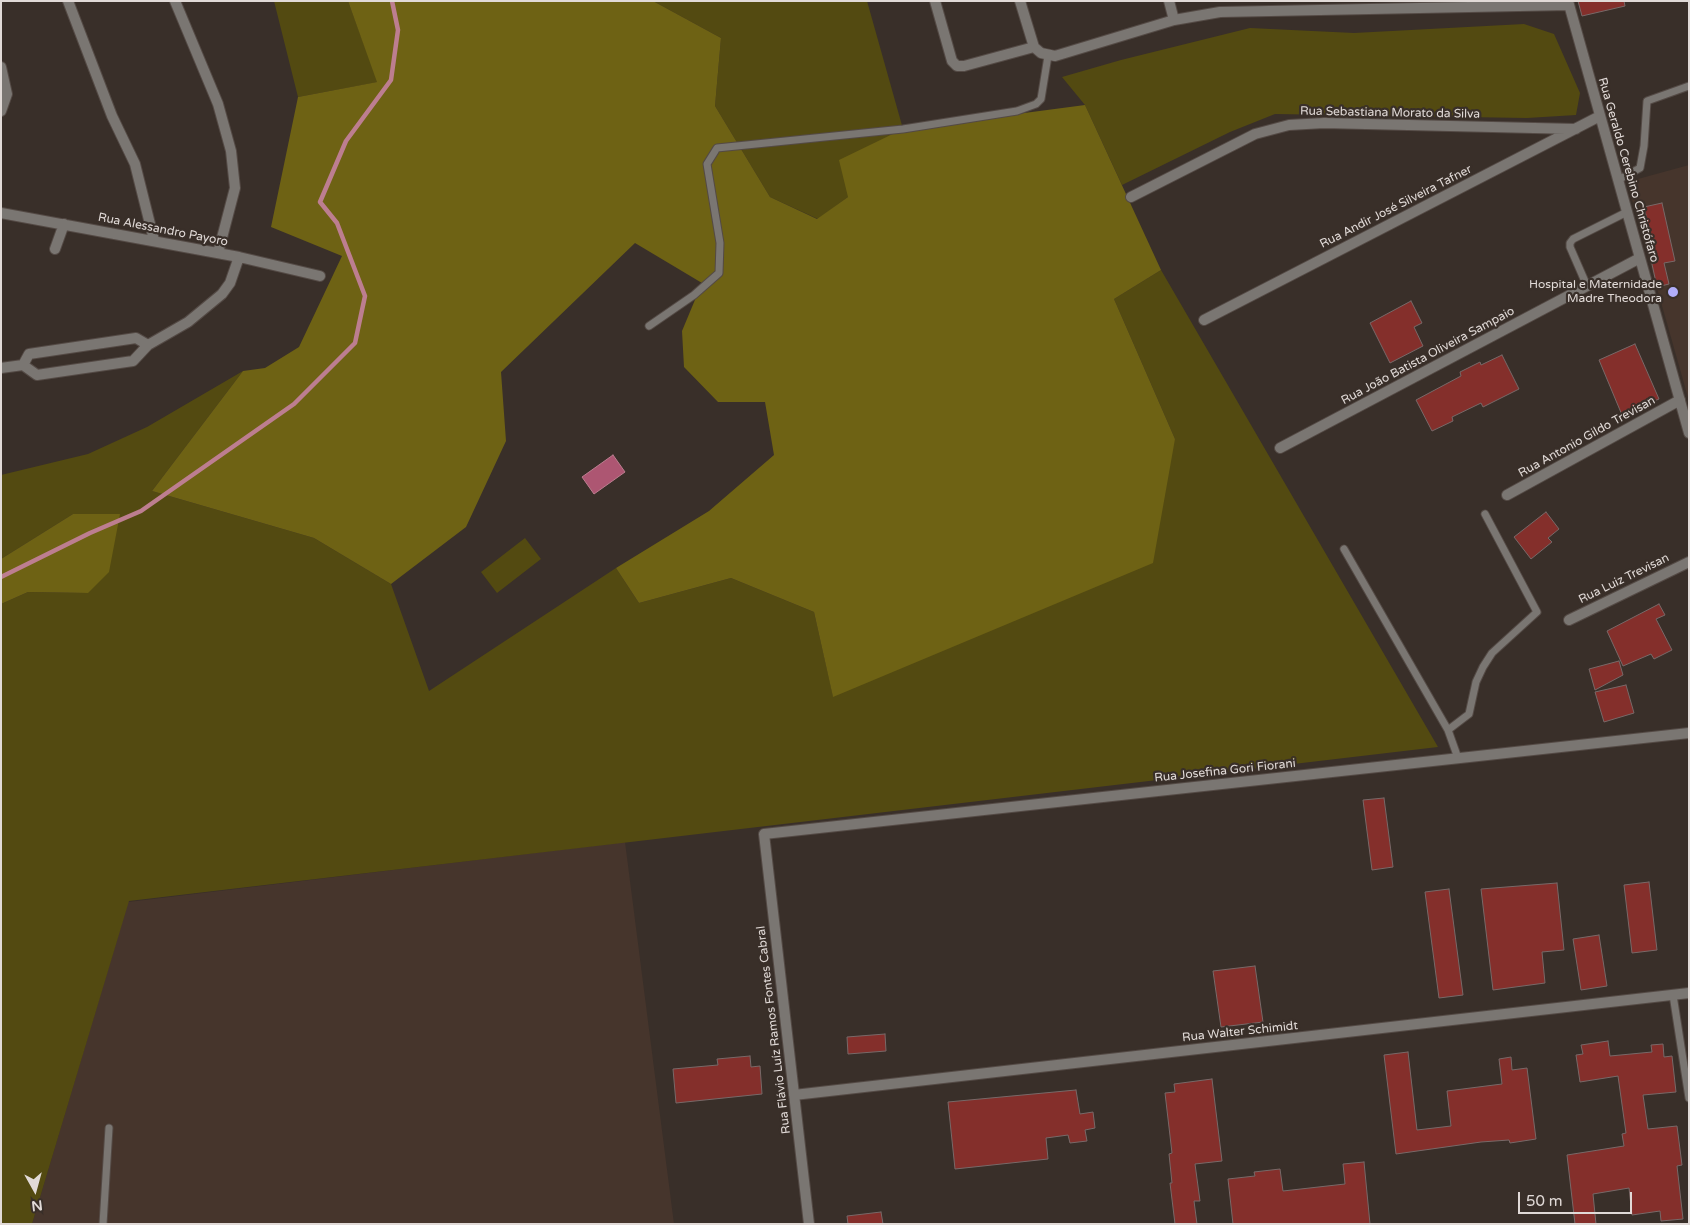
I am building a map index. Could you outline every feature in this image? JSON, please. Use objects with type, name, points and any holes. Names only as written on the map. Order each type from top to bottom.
[{"type":"street","points":[[68,1],[112,116],[135,164],[154,240]]},
{"type":"street","points":[[176,1],[218,104],[231,151],[235,188],[218,253]]},
{"type":"street","points":[[935,1],[952,61],[957,66],[1041,52],[1055,56],[1174,20],[1220,12],[1569,3]]},
{"type":"street","points":[[1020,1],[1041,52]]},
{"type":"street","points":[[1169,1],[1174,20]]},
{"type":"street","name":"Rua Geraldo Cerebino Christófaro","points":[[1569,3],[1689,433]]},
{"type":"street","points":[[1,67],[7,94],[1,111]]},
{"type":"street","name":"Rua Andir José Silveira Tafner","points":[[1204,320],[1600,116]]},
{"type":"street","name":"Rua Sebastiana Morato da Silva","points":[[1131,197],[1255,134],[1289,125],[1324,123],[1576,129]]},
{"type":"street","name":"Rua Alessandro Payoro","points":[[1,213],[154,240],[320,276]]},
{"type":"street","points":[[55,249],[64,224]]},
{"type":"street","points":[[1,368],[23,365],[38,375],[133,361],[148,345],[188,322],[222,294],[230,283],[239,257]]},
{"type":"street","name":"Rua João Batista Oliveira Sampaio","points":[[1280,448],[1640,258]]},
{"type":"street","points":[[23,365],[29,354],[136,338],[148,345]]},
{"type":"street","name":"Rua Antonio Gildo Trevisan","points":[[1507,496],[1680,400]]},
{"type":"street","name":"Rua Luiz Trevisan","points":[[1570,620],[1689,562]]},
{"type":"street","name":"Rua Josefina Gori Fiorani","points":[[764,834],[1689,733]]},
{"type":"street","name":"Rua Flávio Luíz Ramos Fontes Cabral","points":[[764,834],[809,1224]]},
{"type":"street","name":"Rua Walter Schimidt","points":[[794,1095],[1689,993]]},
{"type":"lane","points":[[650,326],[694,295],[719,273],[720,243],[707,164],[717,148],[903,129],[1017,111],[1036,104],[1041,99],[1041,52]]},
{"type":"lane","points":[[1618,180],[1640,168],[1644,146],[1647,101],[1689,86]]},
{"type":"lane","points":[[1587,286],[1570,243],[1573,239],[1627,212]]},
{"type":"lane","points":[[1448,730],[1469,714],[1476,682],[1482,667],[1492,653],[1537,612],[1485,514]]},
{"type":"lane","points":[[1344,549],[1448,730],[1458,758]]},
{"type":"lane","points":[[1673,995],[1689,1098]]},
{"type":"lane","points":[[103,1224],[110,1128]]},
{"type":"shaded area","points":[[274,1],[348,1],[378,82],[298,97]]},
{"type":"shaded area","points":[[348,1],[653,1],[721,38],[715,106],[770,197],[817,219],[848,197],[839,160],[903,129],[1085,105],[1161,270],[1114,299],[1175,439],[1153,563],[833,697],[814,612],[731,578],[639,603],[616,568],[709,511],[774,455],[765,402],[718,402],[684,367],[682,331],[702,283],[635,243],[501,372],[506,441],[466,527],[391,584],[314,538],[152,491],[243,371],[265,368],[299,347],[342,256],[271,227],[298,97],[377,82]]},
{"type":"shaded area","points":[[653,1],[867,1],[903,129],[848,197],[818,219],[770,197],[715,106],[721,38]]},
{"type":"shaded area","points":[[1524,24],[1554,34],[1580,93],[1576,115],[1527,118],[1275,114],[1230,132],[1122,185],[1085,105],[1062,77],[1121,60],[1250,28],[1354,33]]},
{"type":"shaded area","name":"Hospital e Maternidade Madre Theodora","points":[[1689,165],[1689,401],[1627,182]]},
{"type":"shaded area","points":[[1161,270],[1438,747],[129,901],[32,1224],[1,1224],[1,604],[28,592],[88,593],[73,514],[1,559],[1,475],[88,454],[147,427],[243,371],[152,491],[314,538],[391,584],[429,691],[616,568],[639,603],[731,578],[814,612],[833,696],[1175,439],[1114,299]]},
{"type":"shaded area","points":[[613,455],[625,472],[594,494],[582,477]]},
{"type":"shaded area","points":[[73,514],[120,514],[109,572],[88,593],[28,592],[1,604],[1,559]]},
{"type":"shaded area","points":[[525,538],[541,559],[497,593],[481,572]]},
{"type":"shaded area","points":[[625,842],[674,1224],[32,1224],[128,902]]},
{"type":"building","points":[[1578,1],[1624,1],[1625,6],[1582,16]]},
{"type":"building","points":[[1662,203],[1675,261],[1664,263],[1669,284],[1657,287],[1650,255],[1655,253],[1644,207]]},
{"type":"building","points":[[1411,301],[1422,323],[1414,327],[1423,346],[1390,363],[1370,323]]},
{"type":"building","points":[[1635,344],[1659,399],[1622,415],[1599,360]]},
{"type":"building","points":[[1502,355],[1519,389],[1483,407],[1481,403],[1452,417],[1453,421],[1432,431],[1416,400],[1461,376],[1460,372],[1480,362],[1481,365]]},
{"type":"building","points":[[1546,512],[1559,529],[1548,538],[1552,542],[1531,559],[1514,537]]},
{"type":"building","points":[[1659,604],[1665,615],[1656,619],[1672,650],[1654,659],[1651,654],[1623,666],[1607,631]]},
{"type":"building","points":[[1619,661],[1623,675],[1595,690],[1589,669]]},
{"type":"building","points":[[1626,685],[1634,713],[1604,722],[1595,692]]},
{"type":"building","points":[[1384,798],[1393,867],[1372,870],[1363,800]]},
{"type":"building","points":[[1649,882],[1657,950],[1632,953],[1624,885]]},
{"type":"building","points":[[1557,883],[1564,950],[1542,952],[1545,983],[1493,990],[1481,889]]},
{"type":"building","points":[[1449,889],[1463,995],[1439,998],[1425,892]]},
{"type":"building","points":[[1599,935],[1607,986],[1581,990],[1573,939]]},
{"type":"building","points":[[1255,966],[1263,1022],[1221,1027],[1213,971]]},
{"type":"building","points":[[885,1034],[886,1051],[848,1054],[847,1037]]},
{"type":"building","points":[[1608,1041],[1610,1056],[1652,1052],[1651,1045],[1663,1044],[1664,1057],[1672,1056],[1676,1092],[1643,1095],[1648,1129],[1677,1126],[1682,1165],[1677,1166],[1683,1219],[1661,1221],[1660,1211],[1632,1215],[1629,1188],[1593,1194],[1596,1224],[1575,1224],[1567,1155],[1624,1146],[1622,1134],[1626,1133],[1618,1076],[1580,1082],[1576,1055],[1583,1054],[1581,1045]]},
{"type":"building","points":[[1408,1052],[1417,1130],[1451,1126],[1447,1091],[1502,1084],[1499,1059],[1511,1057],[1512,1070],[1527,1068],[1536,1139],[1510,1143],[1509,1140],[1481,1142],[1396,1154],[1384,1055]]},
{"type":"building","points":[[750,1056],[751,1067],[760,1066],[762,1094],[676,1103],[673,1069],[718,1065],[717,1059]]},
{"type":"building","points":[[1212,1079],[1222,1161],[1195,1164],[1200,1201],[1194,1201],[1197,1224],[1175,1224],[1170,1183],[1172,1183],[1169,1154],[1172,1153],[1165,1093],[1175,1092],[1174,1084]]},
{"type":"building","points":[[1076,1090],[1080,1114],[1093,1112],[1095,1128],[1085,1130],[1087,1141],[1070,1143],[1068,1135],[1046,1138],[1048,1159],[955,1169],[948,1102]]},
{"type":"building","points":[[1364,1162],[1370,1224],[1233,1224],[1228,1179],[1255,1176],[1254,1172],[1280,1169],[1283,1191],[1345,1184],[1343,1164]]},
{"type":"building","points":[[881,1212],[883,1224],[848,1224],[847,1216]]},
{"type":"waterway","points":[[1,577],[90,533],[141,511],[294,404],[355,343],[365,296],[337,223],[320,202],[346,141],[391,80],[398,30],[392,1]]},
{"type":"place","name":"Hospital e Maternidade Madre Theodora","points":[[1673,292]]}]
